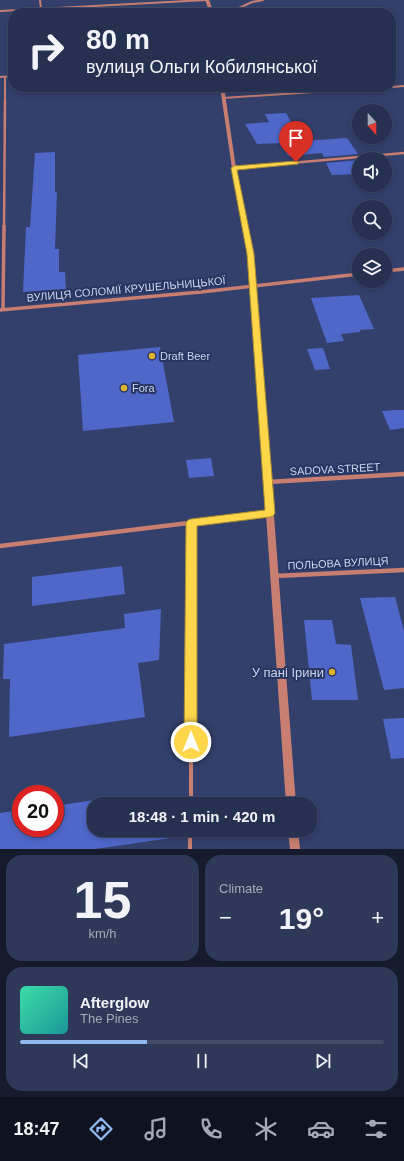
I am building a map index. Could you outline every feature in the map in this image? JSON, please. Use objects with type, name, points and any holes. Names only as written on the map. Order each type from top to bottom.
[{"type":"street","points":[[59,8],[206,0]]},
{"type":"street","points":[[240,8],[252,2],[262,0]]},
{"type":"street","points":[[0,77],[8,77]]},
{"type":"street","points":[[1,310],[5,77]]},
{"type":"street","points":[[222,92],[234,168],[251,254],[290,797]]},
{"type":"street","points":[[223,98],[314,92]]},
{"type":"street","points":[[234,168],[404,153]]},
{"type":"street","points":[[392,270],[404,269]]},
{"type":"street","name":"ВУЛИЦЯ СОЛОМІЇ КРУШЕЛЬНИЦЬКОЇ","points":[[1,310],[84,303],[352,275]]},
{"type":"street","name":"SADOVA STREET","points":[[268,482],[404,474]]},
{"type":"street","points":[[0,546],[270,513]]},
{"type":"street","name":"ПОЛЬОВА ВУЛИЦЯ","points":[[274,576],[404,570]]},
{"type":"street","points":[[294,837],[295,849]]},
{"type":"lane","points":[[190,797],[191,523]]},
{"type":"lane","points":[[190,837],[190,849]]},
{"type":"building","points":[[286,113],[302,141],[347,138],[357,152],[352,152],[352,155],[324,157],[322,153],[288,156],[282,143],[257,144],[245,124],[269,122],[265,114]]},
{"type":"building","points":[[55,152],[55,192],[57,192],[55,249],[59,249],[59,272],[65,272],[66,289],[23,292],[26,227],[30,227],[35,153]]},
{"type":"building","points":[[352,161],[352,174],[332,175],[326,163]]},
{"type":"building","points":[[359,295],[374,329],[341,334],[344,341],[327,343],[311,298]]},
{"type":"building","name":"Fora","points":[[160,347],[174,422],[83,431],[78,355]]},
{"type":"building","points":[[323,348],[330,369],[315,370],[307,349]]},
{"type":"building","points":[[404,410],[404,428],[390,430],[382,411]]},
{"type":"building","points":[[211,458],[214,476],[189,478],[186,460]]},
{"type":"building","points":[[122,566],[125,594],[32,606],[32,577]]},
{"type":"building","points":[[395,597],[404,631],[404,688],[384,690],[360,598]]},
{"type":"building","points":[[161,609],[159,660],[138,663],[145,717],[9,737],[10,679],[3,679],[4,644],[125,628],[124,614]]},
{"type":"building","name":"У пані Ірини","points":[[304,620],[332,620],[336,644],[351,645],[358,700],[312,700]]},
{"type":"building","points":[[404,718],[404,758],[391,759],[383,719]]},
{"type":"building","points":[[87,801],[87,837],[171,838],[95,849],[0,849],[0,813],[12,811],[12,837],[64,837],[64,805]]},
{"type":"place","name":"Draft Beer","points":[[152,356]]},
{"type":"place","name":"Fora","points":[[124,388]]},
{"type":"place","name":"У пані Ірини","points":[[332,672]]},
{"type":"route","points":[[191,742],[191,523],[270,513],[251,254],[234,168],[296,162]]}]
